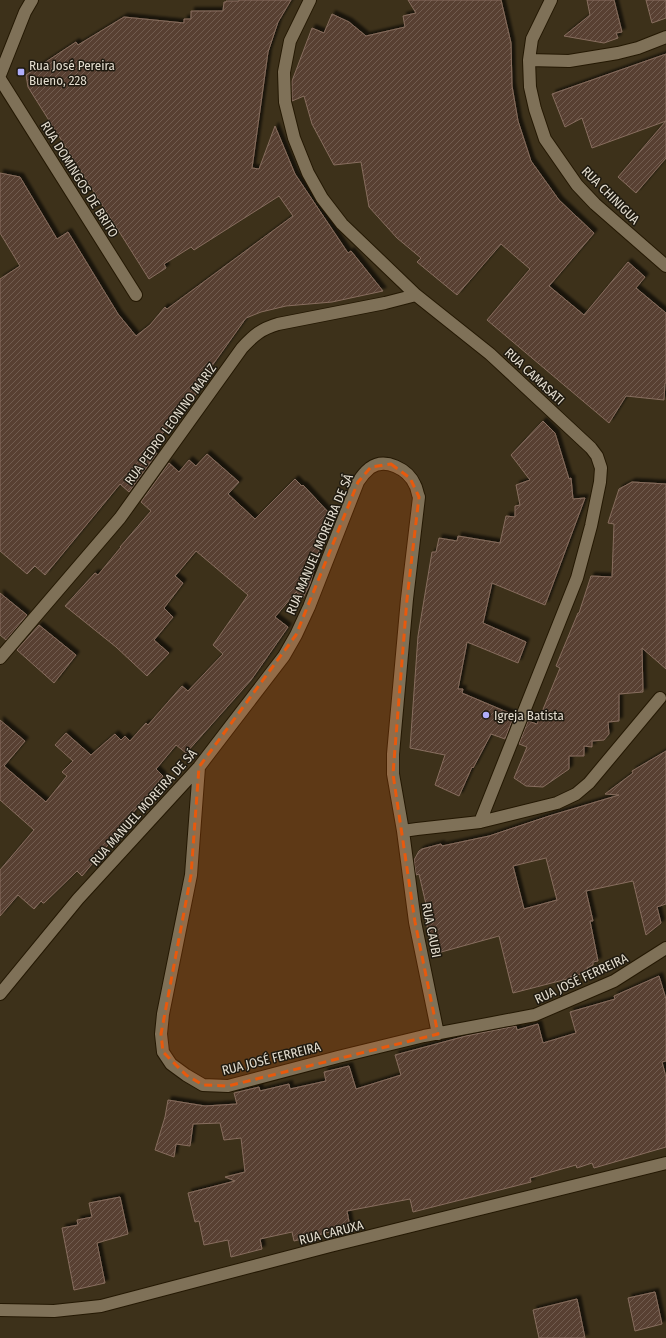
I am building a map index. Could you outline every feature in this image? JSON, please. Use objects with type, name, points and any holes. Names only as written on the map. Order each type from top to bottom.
[{"type":"street","points":[[0,75],[32,0]]},
{"type":"street","name":"RUA CAMASATI","points":[[310,0],[290,41],[284,72],[285,102],[294,138],[308,173],[322,198],[342,224],[416,295],[490,354],[591,448],[597,456],[601,468],[600,482],[591,526],[577,578],[480,822]]},
{"type":"street","name":"RUA CHINIGUA","points":[[551,0],[532,39],[529,60],[530,87],[535,109],[545,139],[577,185],[595,204],[666,266]]},
{"type":"street","points":[[529,60],[569,61],[618,53],[638,48],[666,37]]},
{"type":"street","name":"RUA DOMINGOS DE BRITO","points":[[0,79],[136,295]]},
{"type":"street","name":"RUA PEDRO LEONINO MARIZ","points":[[0,658],[120,518],[242,348],[252,337],[265,328],[278,324],[385,303],[416,295]]},
{"type":"street","name":"RUA MANUEL MOREIRA DE SÁ","points":[[0,994],[78,899],[199,767],[284,656],[309,607],[358,482],[363,474],[371,467],[380,464],[391,464],[404,471],[415,484],[418,497],[406,599],[393,754],[393,774],[403,831]]},
{"type":"street","points":[[403,831],[480,822],[557,803],[576,794],[589,783],[660,698]]},
{"type":"street","name":"RUA JOSÉ FERREIRA","points":[[199,767],[191,875],[163,1014],[161,1034],[163,1052],[171,1064],[203,1085],[228,1086],[338,1057],[438,1034],[535,1015],[614,981],[666,948]]},
{"type":"street","name":"RUA CAUBI","points":[[403,831],[415,922],[438,1034]]},
{"type":"street","name":"RUA CARUXA","points":[[0,1310],[54,1311],[101,1306],[330,1246],[666,1163]]},
{"type":"highlighted area","points":[[391,464],[410,478],[419,497],[407,599],[393,774],[415,922],[438,1034],[228,1086],[203,1085],[186,1075],[163,1052],[161,1034],[191,875],[199,767],[296,635],[358,482],[371,467]]},
{"type":"building","points":[[239,0],[291,0],[278,22],[268,52],[252,168],[259,169],[275,126],[295,174],[348,253],[351,251],[383,291],[332,302],[286,306],[261,312],[246,318],[194,391],[197,393],[151,447],[157,453],[129,492],[120,484],[45,575],[35,566],[27,574],[0,551],[0,279],[20,266],[0,233],[0,173],[20,177],[57,239],[68,232],[118,314],[136,336],[150,325],[165,307],[167,309],[293,216],[279,196],[194,250],[191,247],[164,264],[166,268],[149,279],[28,87],[26,75],[76,42],[78,45],[124,17],[184,23],[184,19],[191,19],[191,11],[223,11],[224,2]]},
{"type":"building","points":[[408,0],[501,0],[511,43],[512,86],[518,121],[531,161],[559,200],[594,233],[549,286],[584,315],[628,262],[645,277],[636,288],[666,313],[666,383],[664,400],[626,396],[609,423],[487,320],[530,269],[501,244],[457,295],[417,262],[421,258],[397,238],[369,207],[361,162],[334,165],[312,124],[304,96],[292,101],[292,81],[312,28],[324,33],[332,14],[349,22],[366,36],[405,27],[403,16],[416,13]]},
{"type":"building","points":[[587,0],[614,0],[622,32],[616,33],[618,38],[604,43],[564,36],[590,15]]},
{"type":"building","points":[[646,0],[666,0],[666,18],[652,23]]},
{"type":"building","points":[[666,54],[666,121],[592,148],[582,118],[565,127],[552,94]]},
{"type":"building","points":[[666,121],[666,158],[636,193],[618,177]]},
{"type":"building","points":[[543,421],[555,433],[569,479],[571,478],[573,499],[585,498],[545,605],[492,583],[483,623],[526,642],[518,663],[467,642],[458,689],[463,689],[462,693],[514,715],[505,739],[491,734],[473,768],[472,767],[459,796],[435,785],[445,755],[410,748],[418,636],[432,552],[436,552],[439,538],[457,541],[458,536],[500,543],[506,516],[515,517],[515,506],[520,505],[516,485],[530,480],[511,455]]},
{"type":"building","points":[[207,454],[239,482],[228,494],[255,519],[295,479],[302,486],[303,485],[330,514],[318,545],[319,552],[310,584],[303,598],[296,592],[275,617],[288,627],[251,680],[186,753],[176,745],[156,769],[163,776],[132,814],[133,815],[82,876],[77,871],[44,903],[41,901],[34,909],[18,895],[0,916],[0,870],[34,830],[0,800],[0,720],[25,741],[4,766],[46,802],[67,776],[62,772],[73,761],[55,745],[66,733],[91,755],[115,734],[121,740],[125,736],[130,741],[146,723],[148,725],[182,686],[188,691],[223,654],[213,645],[248,595],[196,551],[175,576],[183,583],[164,608],[173,617],[154,640],[169,653],[147,676],[116,647],[65,606],[95,573],[98,575],[151,511],[141,502],[169,463],[179,472],[189,460],[196,466]]},
{"type":"building","points":[[632,482],[666,484],[666,669],[642,648],[643,692],[619,694],[619,721],[608,722],[609,734],[604,740],[592,741],[592,747],[584,746],[584,756],[569,756],[569,769],[543,787],[526,786],[514,778],[527,747],[519,744],[528,721],[537,724],[560,668],[556,666],[579,613],[591,576],[612,577],[614,524],[608,523],[619,489]]},
{"type":"building","points":[[0,593],[27,615],[6,640],[0,635]]},
{"type":"building","points":[[39,625],[76,655],[54,683],[17,650]]},
{"type":"building","points":[[666,751],[666,904],[657,907],[661,923],[646,935],[633,881],[586,891],[593,921],[590,921],[598,961],[593,962],[593,965],[587,968],[588,972],[513,993],[499,936],[434,954],[424,914],[428,913],[419,874],[416,875],[414,860],[419,851],[441,844],[442,846],[489,836],[619,795],[605,794],[633,773],[632,771]],"holes":[[[546,858],[557,900],[524,909],[513,866]]]},
{"type":"building","points":[[659,976],[666,999],[666,1061],[662,1062],[666,1077],[666,1147],[594,1168],[592,1163],[577,1168],[576,1165],[530,1178],[531,1182],[413,1212],[410,1199],[347,1211],[350,1227],[294,1241],[292,1232],[260,1239],[262,1249],[231,1257],[228,1240],[204,1245],[199,1221],[195,1222],[188,1193],[235,1181],[225,1177],[245,1172],[241,1138],[224,1140],[220,1123],[193,1124],[190,1146],[176,1144],[174,1157],[155,1150],[165,1117],[168,1100],[205,1106],[237,1104],[234,1093],[259,1087],[260,1091],[289,1084],[290,1089],[326,1081],[324,1072],[349,1066],[356,1089],[401,1075],[395,1055],[466,1036],[516,1026],[517,1030],[538,1024],[543,1043],[576,1033],[570,1012],[615,999],[614,996]]},
{"type":"building","points":[[120,1197],[128,1234],[97,1243],[105,1283],[74,1290],[62,1228],[78,1225],[77,1220],[92,1217],[89,1203]]},
{"type":"building","points":[[655,1292],[662,1324],[635,1331],[628,1298]]},
{"type":"building","points":[[577,1299],[585,1338],[539,1338],[533,1310]]},
{"type":"place","name":"Rua José Pereira Bueno, 228","points":[[21,72]]},
{"type":"place","name":"Igreja Batista","points":[[486,715]]}]
